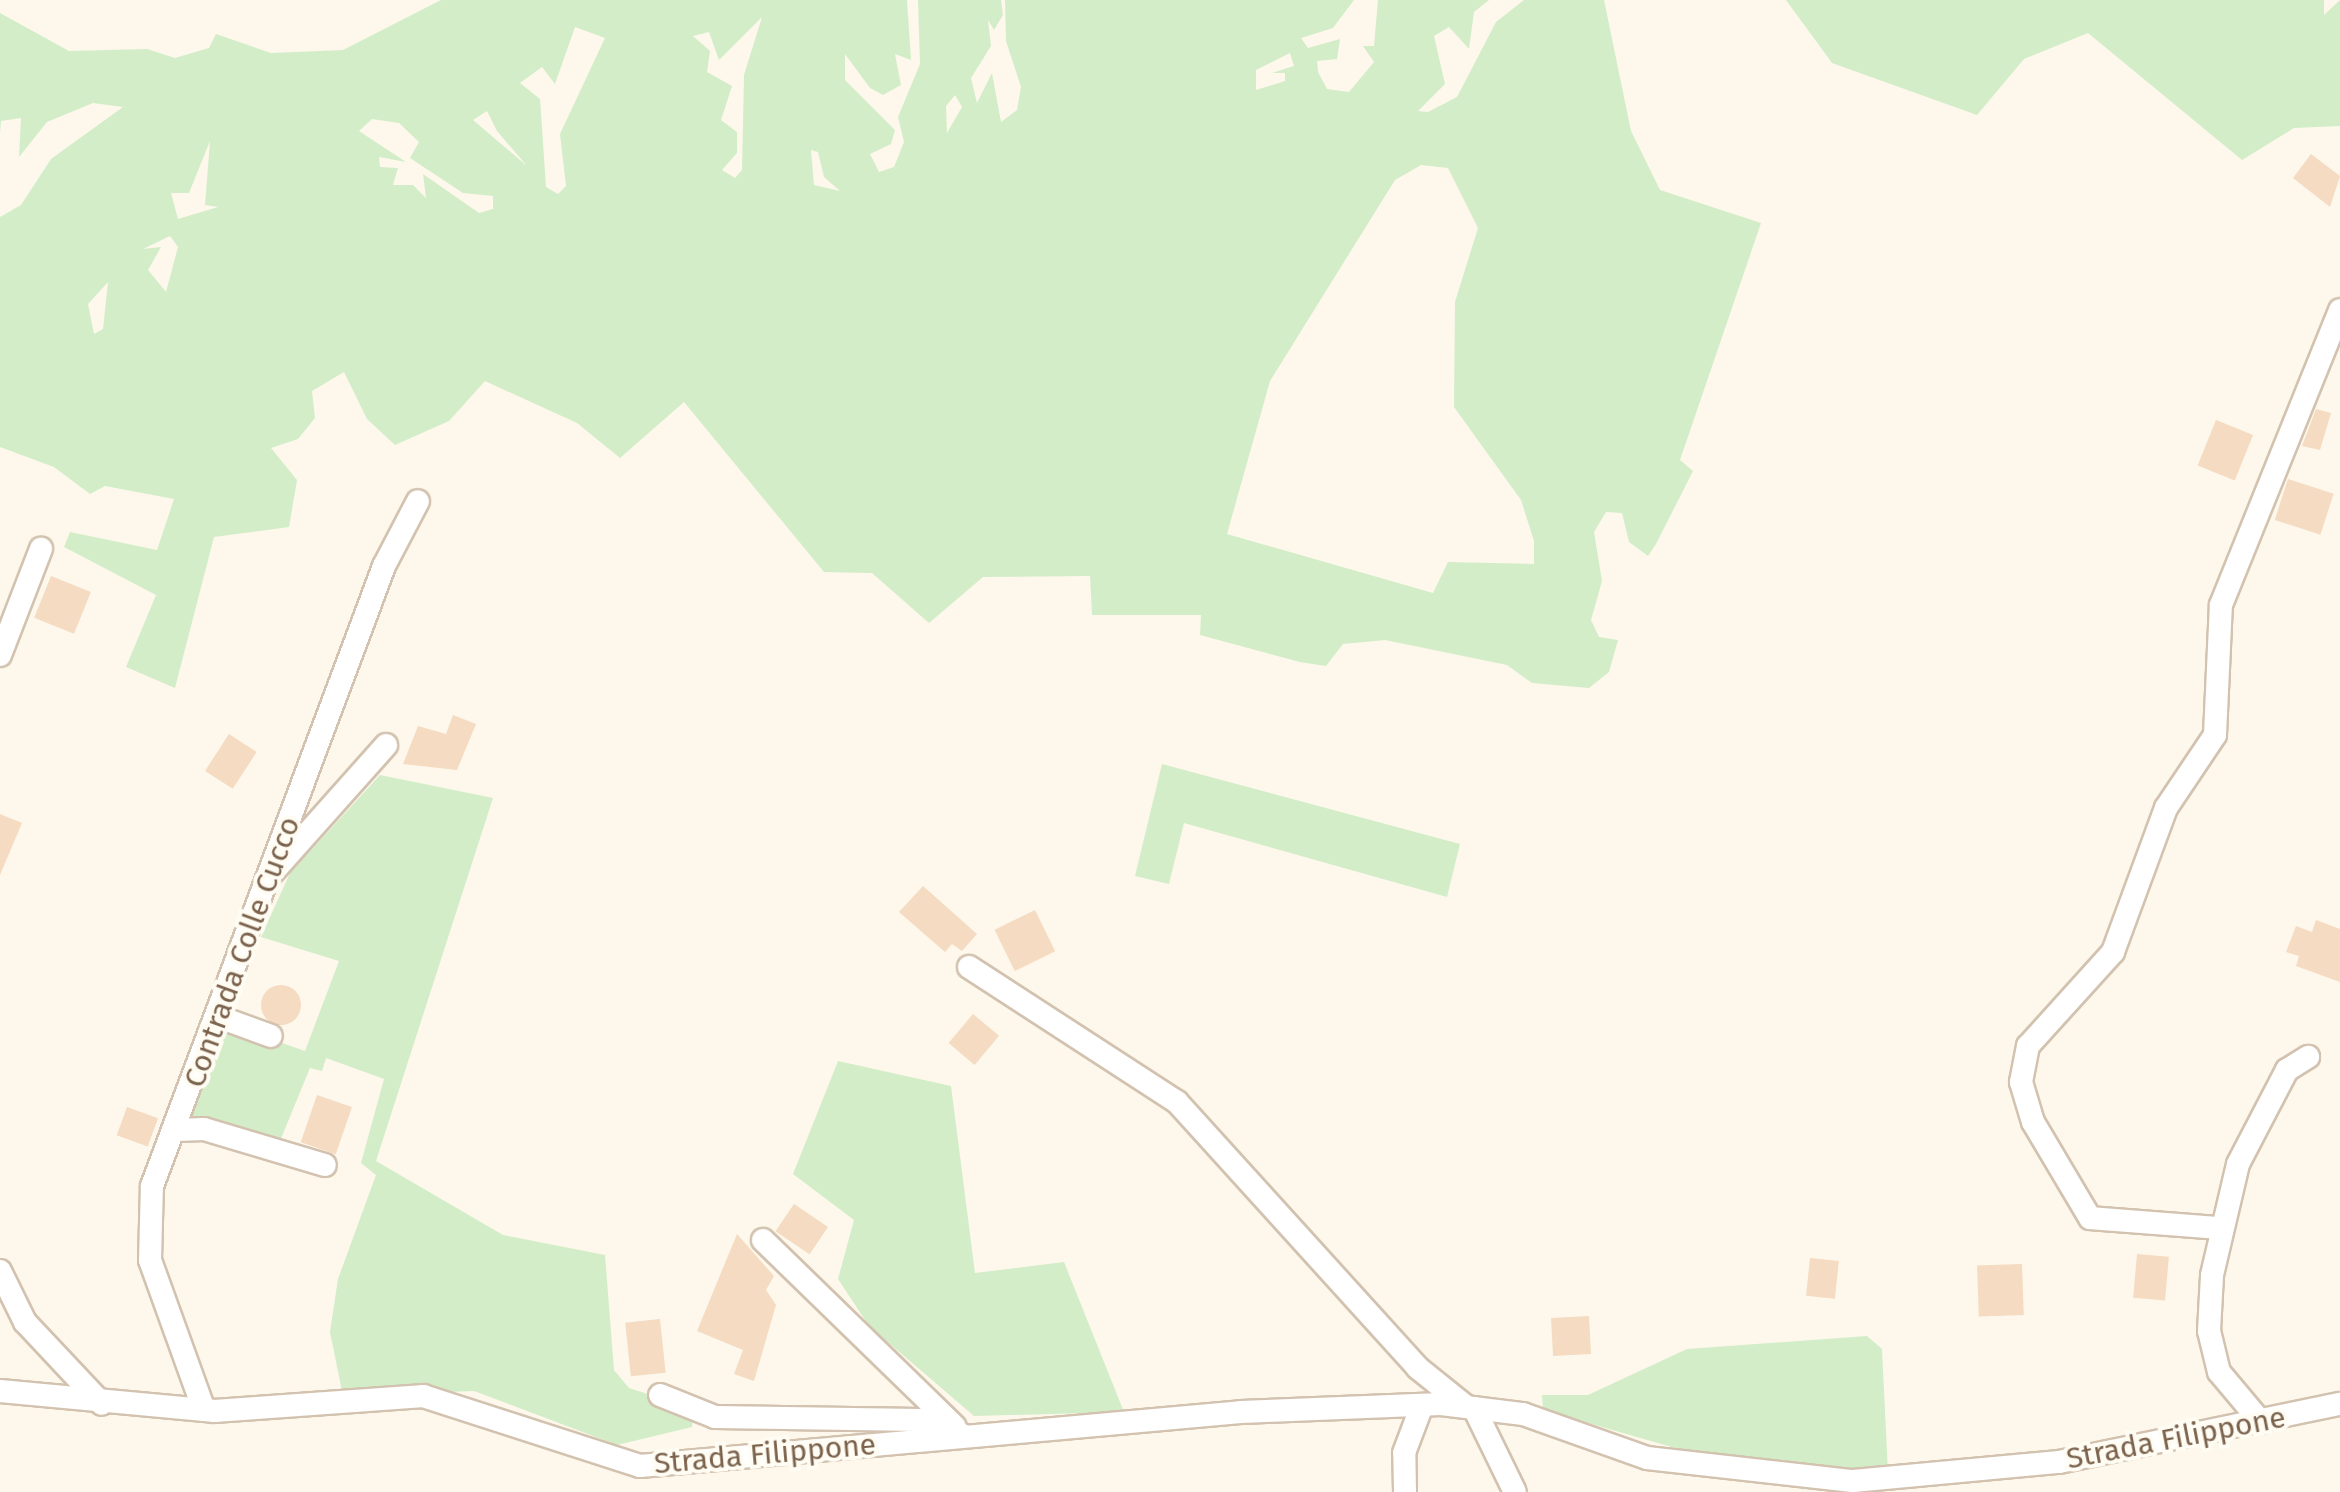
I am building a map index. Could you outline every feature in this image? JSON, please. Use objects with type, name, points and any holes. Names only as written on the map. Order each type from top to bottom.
[{"type":"street","points":[[2219,1228],[2090,1218],[2033,1122],[2021,1082],[2028,1046],[2114,952],[2166,808],[2215,735],[2221,605],[2340,310]]},
{"type":"street","name":"Contrada Colle Cucco","points":[[204,1410],[144,1228],[176,1130],[384,566],[418,501]]},
{"type":"street","points":[[0,655],[41,549]]},
{"type":"street","points":[[273,872],[386,745]]},
{"type":"street","points":[[970,967],[1177,1102],[1418,1368],[1470,1407],[1515,1492]]},
{"type":"street","points":[[219,1016],[271,1036]]},
{"type":"street","points":[[2261,1422],[2220,1372],[2209,1331],[2219,1228],[2266,1106],[2308,1057]]},
{"type":"street","points":[[176,1130],[204,1129],[325,1165]]},
{"type":"street","points":[[763,1240],[964,1435]]},
{"type":"street","points":[[0,1271],[25,1322],[102,1404]]},
{"type":"street","name":"Strada Filippone","points":[[0,1391],[102,1404],[204,1410],[423,1396],[640,1466],[964,1435],[1422,1405],[1470,1407],[1523,1414],[1647,1458],[1850,1486],[2059,1462],[2340,1404]]},
{"type":"street","points":[[660,1395],[716,1417],[934,1420],[964,1435]]},
{"type":"street","points":[[1405,1492],[1404,1453],[1422,1405]]},
{"type":"green space","points":[[441,0],[907,0],[911,60],[895,54],[901,85],[883,95],[870,88],[845,54],[845,80],[895,130],[891,144],[870,154],[879,172],[894,167],[904,142],[898,117],[920,64],[918,0],[1001,0],[1003,15],[994,30],[988,20],[991,46],[971,78],[977,103],[992,73],[1001,122],[1017,110],[1021,87],[1006,41],[1005,0],[1354,0],[1333,28],[1301,38],[1308,48],[1340,39],[1337,59],[1317,61],[1318,72],[1327,89],[1349,92],[1374,62],[1363,46],[1374,46],[1378,0],[1489,0],[1474,12],[1469,49],[1449,27],[1434,36],[1445,84],[1418,111],[1428,112],[1457,97],[1496,22],[1524,0],[1604,0],[1631,131],[1660,190],[1761,223],[1680,460],[1693,471],[1656,544],[1648,556],[1629,542],[1622,513],[1606,512],[1594,532],[1602,581],[1591,620],[1599,637],[1618,640],[1609,672],[1589,688],[1532,683],[1507,665],[1385,640],[1343,644],[1326,666],[1300,662],[1200,635],[1201,615],[1092,615],[1090,576],[983,577],[929,623],[872,573],[824,572],[684,402],[620,458],[577,423],[485,381],[449,421],[395,445],[367,419],[344,372],[312,391],[315,418],[298,439],[271,448],[297,480],[289,527],[214,537],[175,688],[126,667],[156,595],[64,547],[70,532],[157,550],[174,499],[105,486],[90,494],[54,467],[0,447],[0,217],[21,205],[51,159],[123,107],[93,103],[47,122],[19,157],[21,118],[1,121],[0,133],[0,13],[69,51],[147,49],[175,58],[209,48],[216,34],[271,53],[343,50]],"holes":[[[762,17],[744,75],[742,170],[735,178],[722,170],[737,153],[737,132],[721,120],[732,86],[707,72],[710,51],[693,36],[709,32],[719,60]],[[575,27],[605,38],[560,134],[566,186],[558,194],[546,187],[540,99],[520,83],[542,67],[555,84]],[[1290,53],[1294,66],[1272,73],[1285,73],[1285,81],[1256,90],[1256,70]],[[955,95],[962,107],[947,133],[946,106]],[[487,111],[497,131],[527,166],[473,120]],[[372,119],[399,123],[419,142],[410,158],[463,193],[493,196],[493,209],[479,213],[423,174],[426,198],[413,185],[393,185],[398,168],[380,167],[379,157],[406,162],[359,131]],[[210,141],[205,205],[218,207],[178,219],[171,193],[189,193]],[[811,150],[818,152],[824,177],[840,191],[814,185]],[[1421,165],[1448,168],[1478,228],[1455,302],[1454,407],[1521,500],[1534,541],[1534,564],[1448,562],[1433,593],[1227,534],[1270,381],[1395,180]],[[170,236],[178,247],[166,292],[148,270],[161,247],[143,249]],[[108,282],[103,329],[94,334],[88,304]]]},
{"type":"green space","points":[[1786,0],[2324,0],[2324,15],[2340,0],[2340,126],[2294,128],[2242,160],[2088,33],[2024,59],[1977,115],[1832,63]]},
{"type":"green space","points":[[1162,764],[1460,844],[1447,897],[1184,823],[1169,884],[1135,876]]},
{"type":"green space","points":[[380,775],[493,798],[376,1161],[503,1235],[605,1255],[614,1370],[629,1388],[694,1409],[692,1427],[617,1445],[474,1391],[343,1396],[330,1332],[338,1279],[376,1175],[361,1163],[384,1079],[326,1058],[322,1071],[310,1068],[280,1141],[187,1122],[227,1024],[305,1051],[339,961],[261,937],[290,873]]},
{"type":"green space","points":[[838,1061],[951,1086],[975,1273],[1064,1262],[1124,1412],[974,1416],[869,1326],[838,1279],[854,1220],[793,1174]]},
{"type":"green space","points":[[1867,1336],[1882,1349],[1888,1473],[1717,1460],[1543,1410],[1542,1395],[1588,1395],[1687,1349]]},
{"type":"building","points":[[2311,154],[2340,176],[2330,207],[2293,178]]},
{"type":"building","points":[[2316,409],[2331,413],[2320,450],[2302,446]]},
{"type":"building","points":[[2216,420],[2253,435],[2235,480],[2198,465]]},
{"type":"building","points":[[2288,479],[2334,494],[2320,535],[2275,520]]},
{"type":"building","points":[[51,576],[91,592],[74,634],[34,618]]},
{"type":"building","points":[[453,715],[476,724],[457,770],[403,764],[418,726],[446,734]]},
{"type":"building","points":[[229,734],[257,752],[233,789],[205,771]]},
{"type":"building","points":[[0,814],[22,823],[0,875]]},
{"type":"building","points":[[923,886],[977,934],[962,951],[952,944],[945,952],[899,912]]},
{"type":"building","points":[[1035,910],[1055,951],[1015,971],[995,930]]},
{"type":"building","points":[[2316,920],[2340,929],[2340,982],[2296,966],[2299,956],[2286,952],[2296,926],[2312,932]]},
{"type":"building","points":[[281,985],[295,991],[301,1005],[295,1019],[281,1025],[267,1019],[261,1005],[267,991]]},
{"type":"building","points":[[973,1014],[999,1036],[975,1065],[949,1043]]},
{"type":"building","points":[[317,1095],[352,1107],[336,1154],[301,1142]]},
{"type":"building","points":[[127,1107],[158,1118],[148,1146],[117,1135]]},
{"type":"building","points":[[794,1204],[828,1227],[810,1254],[776,1231]]},
{"type":"building","points":[[737,1234],[774,1276],[766,1290],[776,1305],[754,1381],[734,1374],[743,1350],[697,1331]]},
{"type":"building","points":[[2137,1254],[2169,1257],[2165,1301],[2133,1298]]},
{"type":"building","points":[[1810,1258],[1839,1261],[1835,1299],[1806,1296]]},
{"type":"building","points":[[2022,1264],[2024,1315],[1979,1317],[1977,1266]]},
{"type":"building","points":[[1589,1316],[1591,1354],[1553,1356],[1551,1318]]},
{"type":"building","points":[[660,1319],[666,1373],[631,1376],[625,1323]]}]
